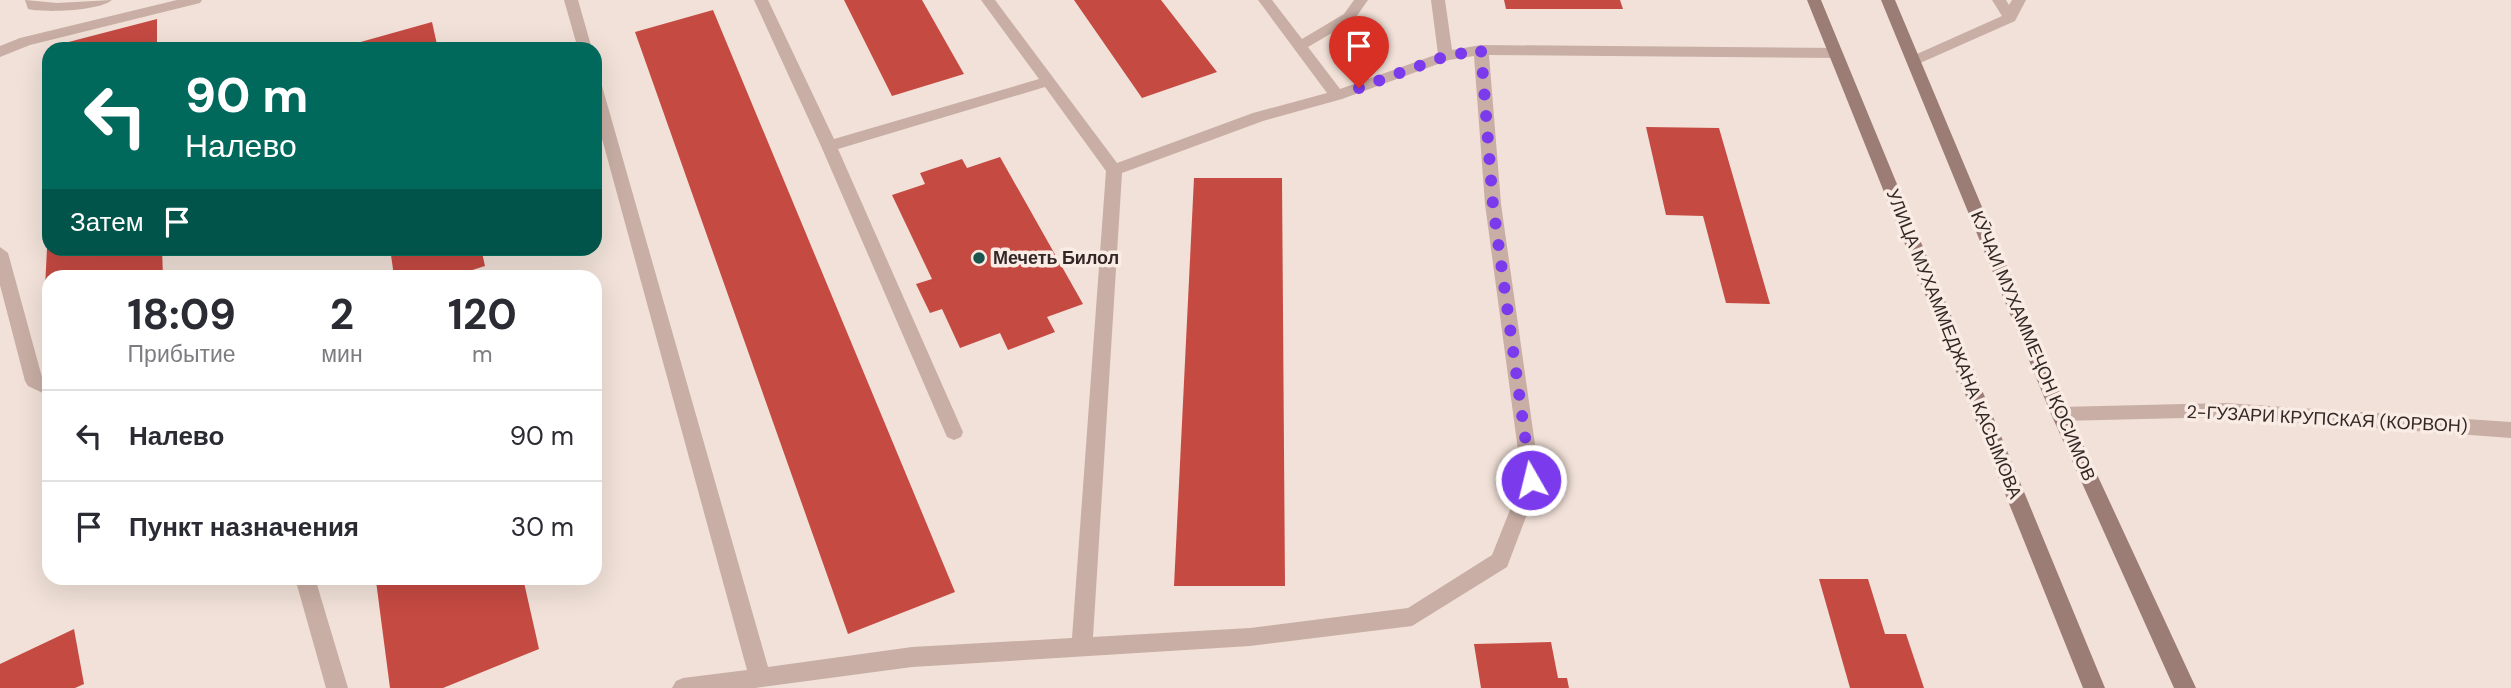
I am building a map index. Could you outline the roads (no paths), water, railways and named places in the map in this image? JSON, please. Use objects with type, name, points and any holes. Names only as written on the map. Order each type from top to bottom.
[{"type":"main road","name":"УЛИЦА МУХАММЕДЖАНА КАСЫМОВА","points":[[1814,0],[2094,688]]},
{"type":"main road","name":"КӮЧАИ МУХАММЕҶОН ҚОСИМОВ","points":[[1888,0],[2060,414],[2185,688]]},
{"type":"lane","points":[[32,0],[33,6],[57,7],[105,0]]},
{"type":"lane","points":[[0,52],[26,41],[195,0]]},
{"type":"lane","points":[[571,0],[583,42]]},
{"type":"lane","points":[[761,0],[829,146],[954,432]]},
{"type":"lane","points":[[988,0],[1114,170],[1082,648]]},
{"type":"lane","points":[[1265,0],[1337,95]]},
{"type":"lane","points":[[1300,46],[1349,17],[1361,0]]},
{"type":"lane","points":[[1438,0],[1446,56]]},
{"type":"lane","points":[[1999,0],[2010,18]]},
{"type":"lane","points":[[1913,61],[2010,18],[2019,0]]},
{"type":"lane","points":[[1114,170],[1258,117],[1337,95],[1446,56],[1481,50],[1836,53]]},
{"type":"lane","points":[[683,688],[912,657],[1250,638],[1412,617],[1500,561],[1531,480],[1493,205],[1481,50]]},
{"type":"lane","points":[[829,146],[1048,81]]},
{"type":"lane","points":[[602,111],[758,670]]},
{"type":"lane","points":[[0,253],[34,380],[42,385]]},
{"type":"lane","name":"2-ГУЗАРИ КРУПСКАЯ (КОРВОН)","points":[[2060,414],[2226,410],[2511,430]]},
{"type":"lane","points":[[307,585],[337,688]]},
{"type":"place","name":"Мечеть Билол","points":[[979,258]]}]
